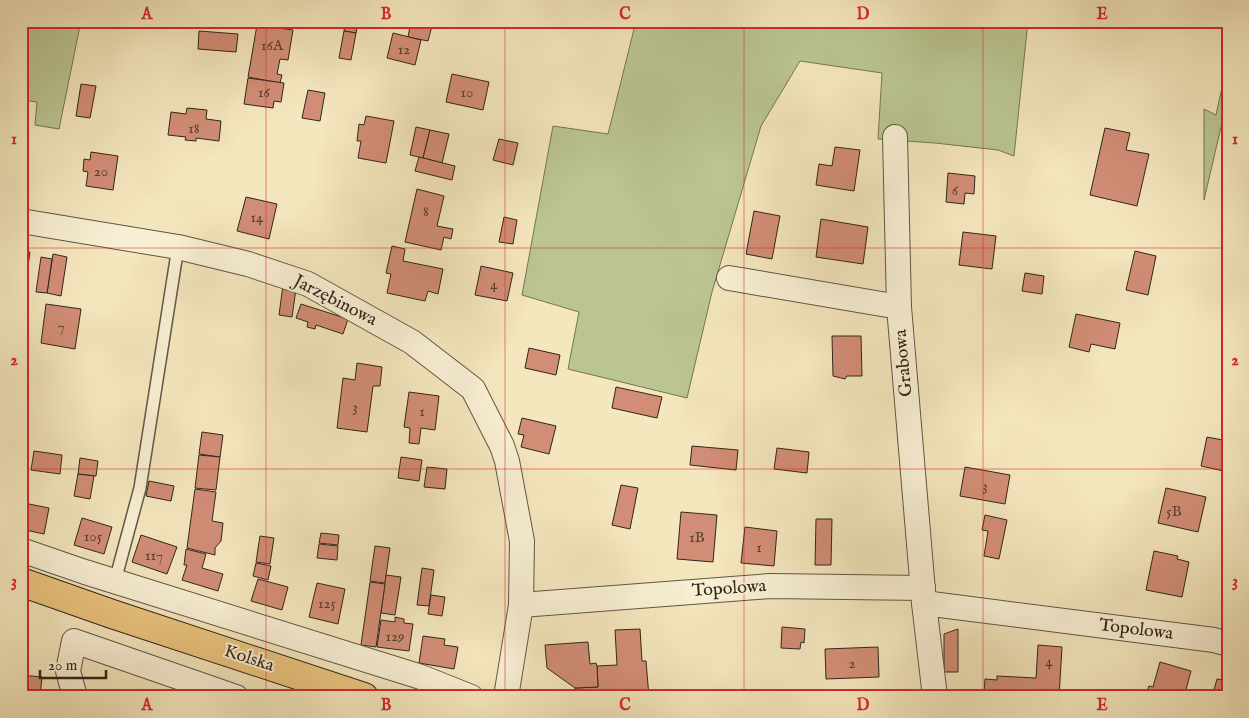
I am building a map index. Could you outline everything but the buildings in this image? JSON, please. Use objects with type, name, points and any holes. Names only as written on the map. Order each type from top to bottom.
[{"type":"main road","name":"Kolska","points":[[21,582],[364,697]]},
{"type":"street","name":"Grabowa","points":[[895,137],[899,307],[924,596]]},
{"type":"street","name":"Jarzębinowa","points":[[21,221],[178,247],[248,264],[308,284],[412,342],[473,389],[502,446],[507,461],[522,541],[521,605]]},
{"type":"street","points":[[729,278],[899,307]]},
{"type":"street","points":[[21,550],[420,677],[471,697]]},
{"type":"street","name":"Topolowa","points":[[521,605],[770,586],[924,596],[1214,640],[1228,644]]},
{"type":"street","points":[[924,596],[935,697]]},
{"type":"street","points":[[506,697],[521,605]]},
{"type":"street","points":[[75,697],[68,671],[74,641],[236,697]]},
{"type":"lane","points":[[115,581],[140,488],[178,247]]},
{"type":"green space","points":[[21,21],[81,21],[59,129],[35,125],[37,102],[21,100]]},
{"type":"green space","points":[[636,21],[1028,21],[1014,156],[998,150],[878,139],[882,73],[800,61],[761,126],[712,292],[687,398],[568,369],[579,312],[522,295],[553,126],[608,134]]},
{"type":"green space","points":[[1228,60],[1228,97],[1204,200],[1204,109],[1216,115]]}]
